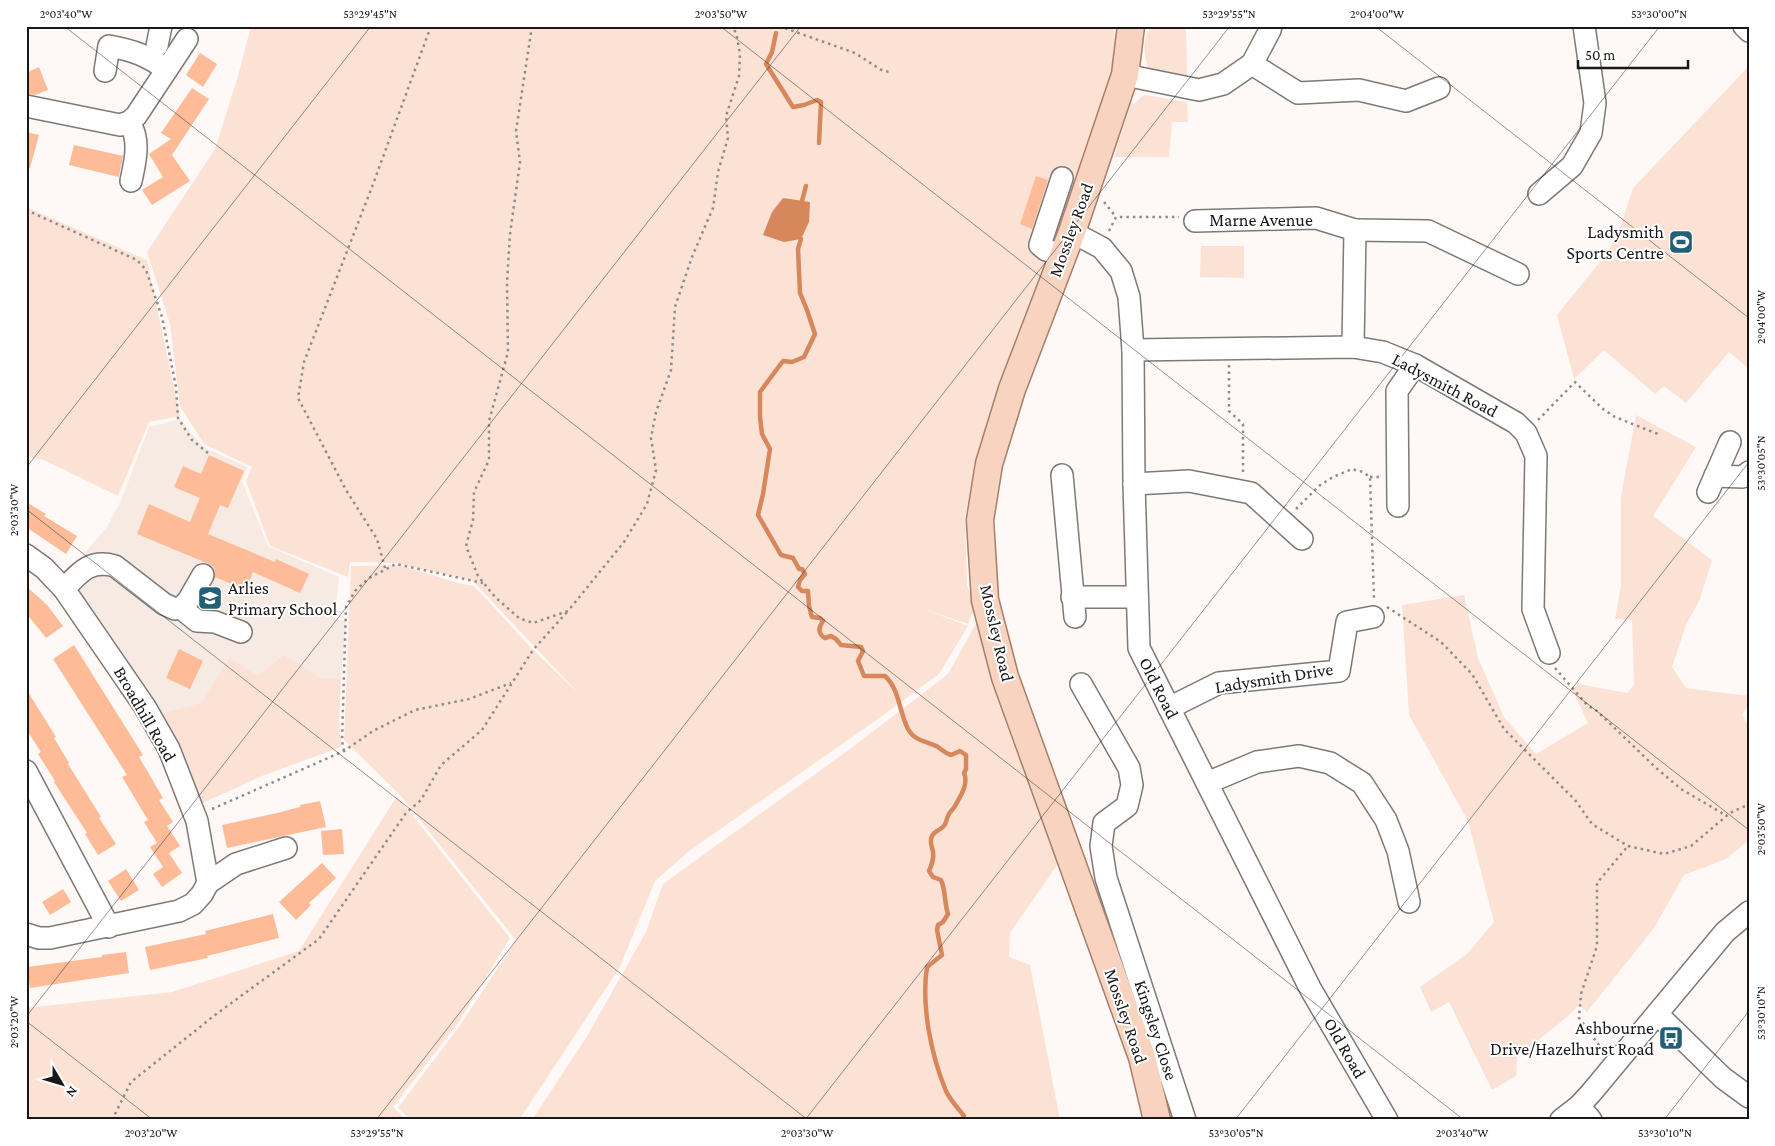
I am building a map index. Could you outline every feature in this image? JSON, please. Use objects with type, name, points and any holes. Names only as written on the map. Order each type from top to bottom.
[{"type":"main road","name":"Mossley Road","points":[[1131,26],[1125,75],[1067,243],[1012,389],[989,464],[980,520],[985,600],[1005,677],[1142,1057],[1157,1120]]},
{"type":"street","points":[[1125,75],[1199,90],[1223,84],[1252,64],[1271,26]]},
{"type":"street","points":[[1539,194],[1572,166],[1591,133],[1595,103],[1584,26]]},
{"type":"street","points":[[1744,26],[1749,30]]},
{"type":"street","points":[[26,106],[108,123],[120,124],[129,122],[136,116],[187,39]]},
{"type":"street","points":[[105,71],[109,46],[133,50],[154,42],[167,69]]},
{"type":"street","points":[[1252,64],[1298,94],[1359,90],[1406,101],[1439,88]]},
{"type":"street","points":[[129,122],[134,131],[136,144],[131,181]]},
{"type":"street","name":"Old Road","points":[[1062,178],[1040,244],[1046,250],[1067,243],[1102,248],[1121,271],[1129,297],[1133,350],[1134,484],[1139,648],[1310,988],[1386,1120]]},
{"type":"street","name":"Marne Avenue","points":[[1195,221],[1316,218],[1355,230],[1428,231],[1518,274]]},
{"type":"street","points":[[1353,347],[1355,230]]},
{"type":"street","name":"Ladysmith Road","points":[[1133,350],[1353,347],[1383,352],[1415,365],[1516,423],[1526,433],[1536,456],[1533,609],[1549,653]]},
{"type":"street","points":[[1398,506],[1398,391],[1415,365]]},
{"type":"street","points":[[1730,442],[1711,484],[1743,477],[1749,472]]},
{"type":"street","points":[[1062,475],[1074,607],[1137,597]]},
{"type":"street","points":[[1134,484],[1190,481],[1251,493],[1302,538]]},
{"type":"street","name":"Broadhill Road","points":[[26,555],[44,568],[64,589],[144,707],[169,749],[197,821],[208,882]]},
{"type":"street","points":[[64,589],[80,572],[94,564],[105,563],[115,566],[164,604],[175,609],[182,608],[188,602],[203,575]]},
{"type":"street","points":[[182,608],[197,621],[215,622],[241,632]]},
{"type":"street","name":"Ladysmith Drive","points":[[1169,708],[1219,683],[1339,671],[1347,622],[1373,617]]},
{"type":"street","name":"Kingsley Close","points":[[1081,684],[1129,768],[1132,785],[1126,806],[1104,823],[1101,846],[1106,878],[1128,940],[1185,1120]]},
{"type":"street","points":[[1207,783],[1257,762],[1298,756],[1330,763],[1362,783],[1386,820],[1398,851],[1409,902]]},
{"type":"street","points":[[26,771],[110,927]]},
{"type":"street","points":[[26,934],[39,938],[50,938],[110,927],[179,911],[192,904],[202,894],[208,882],[236,864],[286,848]]},
{"type":"street","points":[[1561,1120],[1585,1113],[1618,1062],[1657,1014],[1725,932],[1749,912]]},
{"type":"street","points":[[1102,948],[1128,940]]},
{"type":"street","points":[[1657,1014],[1723,1078],[1749,1097]]},
{"type":"path","points":[[385,568],[377,539],[346,490],[298,398],[304,362],[372,187],[430,26]]},
{"type":"path","points":[[532,26],[516,131],[520,162],[510,234],[507,283],[508,352],[489,422],[490,460],[474,492],[473,520],[466,546],[478,576],[495,597],[519,618],[533,623],[568,611]]},
{"type":"path","points":[[112,1120],[131,1082],[215,1015],[319,939],[406,813],[421,800],[442,765],[482,730],[533,650],[568,611],[624,542],[647,504],[656,470],[651,438],[656,412],[671,370],[676,307],[692,257],[713,208],[718,172],[728,138],[726,116],[739,76],[740,54],[733,26]]},
{"type":"path","points":[[779,26],[855,53],[883,71],[891,72]]},
{"type":"path","points":[[26,210],[137,260],[146,270],[162,317],[176,387],[178,418],[192,440],[208,453]]},
{"type":"path","points":[[1102,248],[1116,217],[1175,216],[1195,221]]},
{"type":"path","points":[[1229,349],[1229,411],[1243,424],[1242,491]]},
{"type":"path","points":[[1526,433],[1574,382],[1602,409],[1615,417],[1658,434]]},
{"type":"path","points":[[1283,522],[1318,486],[1333,477],[1352,469],[1363,472],[1370,477],[1374,598],[1441,642],[1472,674],[1504,729],[1575,800],[1592,824],[1628,846],[1664,854],[1691,846],[1727,816],[1743,806],[1749,805]]},
{"type":"path","points":[[344,751],[342,741],[346,607],[355,591],[369,578],[385,568],[396,564],[484,583]]},
{"type":"path","points":[[1549,653],[1555,669],[1586,705],[1597,711],[1655,767],[1681,788],[1727,816]]},
{"type":"path","points":[[219,806],[344,751],[372,731],[415,710],[469,699],[512,682]]},
{"type":"path","points":[[1618,1062],[1598,1044],[1579,1018],[1581,994],[1598,946],[1597,884],[1628,846]]},
{"type":"shaded area","points":[[251,26],[1114,26],[1116,65],[1049,268],[976,459],[965,517],[967,585],[975,607],[968,624],[924,609],[968,626],[939,674],[689,851],[655,881],[620,967],[519,1120],[411,1120],[398,1108],[461,1024],[516,940],[400,795],[344,740],[351,566],[399,565],[474,586],[533,650],[578,693],[472,580],[395,563],[350,562],[348,577],[270,546],[246,481],[252,467],[204,444],[180,406],[170,324],[147,252],[215,149],[238,76]]},
{"type":"shaded area","points":[[1153,26],[1186,26],[1187,78],[1165,77],[1148,69],[1144,47],[1149,31]]},
{"type":"shaded area","name":"Ladysmith Sports Centre","points":[[1749,66],[1749,369],[1729,352],[1686,403],[1664,386],[1655,394],[1604,350],[1574,379],[1557,315],[1608,252],[1619,231],[1633,188]]},
{"type":"shaded area","points":[[1146,95],[1187,102],[1188,122],[1172,122],[1169,157],[1114,157],[1131,103],[1134,104]]},
{"type":"shaded area","points":[[783,198],[810,202],[809,222],[801,239],[784,242],[763,235],[772,212]]},
{"type":"shaded area","points":[[26,207],[147,260],[180,416],[149,422],[118,496],[44,460],[26,456]]},
{"type":"shaded area","points":[[1201,246],[1244,246],[1244,278],[1200,277]]},
{"type":"shaded area","points":[[1636,415],[1696,447],[1653,516],[1712,560],[1700,599],[1686,625],[1672,667],[1686,688],[1749,696],[1749,704],[1742,715],[1749,726],[1749,840],[1726,859],[1684,875],[1654,928],[1587,1012],[1579,1005],[1517,1057],[1516,1076],[1492,1090],[1449,1002],[1431,1012],[1420,987],[1467,954],[1494,922],[1468,821],[1409,715],[1402,605],[1464,595],[1478,658],[1504,717],[1536,754],[1588,723],[1572,689],[1579,684],[1627,693],[1634,685],[1632,620],[1615,619],[1621,585],[1621,497]]},
{"type":"shaded area","name":"Arlies Primary School","points":[[181,419],[205,448],[248,467],[242,481],[268,546],[339,577],[335,619],[346,621],[339,720],[341,747],[264,775],[200,804],[187,765],[162,714],[64,571],[79,560],[107,527],[122,498],[149,427]]},
{"type":"shaded area","points":[[980,616],[1062,858],[1010,933],[1009,957],[1030,965],[1060,1120],[532,1120],[586,1038],[646,932],[663,884],[850,749],[948,674]]},
{"type":"shaded area","points":[[284,655],[321,678],[341,678],[339,720],[341,747],[264,775],[200,804],[187,765],[162,714],[201,703],[230,658],[258,676]]},
{"type":"shaded area","points":[[397,796],[510,938],[458,1023],[393,1107],[406,1120],[26,1120],[26,1008],[172,992],[299,951]]},
{"type":"building","points":[[200,53],[217,64],[203,87],[186,75]]},
{"type":"building","points":[[39,67],[48,90],[35,95],[27,94],[26,73]]},
{"type":"building","points":[[192,88],[209,99],[172,155],[190,181],[152,205],[142,190],[163,177],[149,154],[171,139],[161,133]]},
{"type":"building","points":[[26,132],[39,135],[30,168],[26,168]]},
{"type":"building","points":[[74,145],[123,156],[119,177],[69,165]]},
{"type":"building","points":[[1036,176],[1048,180],[1032,229],[1020,224]]},
{"type":"building","points":[[209,455],[244,471],[228,508],[220,505],[208,534],[275,562],[276,559],[309,574],[300,593],[253,572],[246,590],[215,577],[214,567],[209,564],[137,534],[149,504],[190,522],[200,498],[174,487],[183,466],[201,474]]},
{"type":"building","points":[[26,502],[46,514],[44,516],[77,536],[66,554],[26,527]]},
{"type":"building","points":[[26,586],[47,605],[63,626],[46,638],[26,613]]},
{"type":"building","points":[[74,645],[143,755],[139,757],[163,798],[159,800],[173,822],[167,826],[180,846],[169,853],[182,873],[162,887],[153,874],[163,867],[150,847],[157,843],[144,822],[148,820],[122,777],[127,775],[53,659]]},
{"type":"building","points":[[179,649],[203,661],[190,689],[166,678]]},
{"type":"building","points":[[26,689],[56,737],[54,738],[68,764],[116,844],[98,855],[85,834],[87,833],[38,754],[41,752],[26,729]]},
{"type":"building","points":[[320,801],[326,827],[227,848],[222,825]]},
{"type":"building","points":[[342,829],[344,854],[323,855],[321,831]]},
{"type":"building","points":[[322,863],[336,878],[309,903],[311,905],[296,920],[279,902]]},
{"type":"building","points":[[126,869],[139,890],[121,901],[108,881]]},
{"type":"building","points":[[63,889],[71,902],[50,915],[42,902]]},
{"type":"building","points":[[273,914],[279,938],[207,956],[208,958],[150,970],[145,947],[206,934],[205,931]]},
{"type":"building","points":[[126,952],[129,973],[30,988],[27,967]]},
{"type":"waterway","points":[[776,33],[772,52],[766,64],[793,107],[817,100],[821,102],[819,143]]},
{"type":"waterway","points":[[802,201],[806,186]]},
{"type":"waterway","points":[[801,239],[798,249],[800,293],[815,334],[804,357],[792,362],[783,361],[760,392],[762,434],[770,449],[758,515],[781,555],[793,558],[799,569],[802,569],[805,574],[800,580],[798,587],[802,591],[808,591],[812,617],[820,618],[823,621],[820,626],[821,635],[825,638],[831,636],[841,645],[861,647],[863,651],[858,661],[864,676],[885,676],[894,688],[905,722],[914,736],[951,755],[960,751],[966,755],[963,790],[945,824],[934,833],[931,840],[933,857],[929,871],[933,877],[941,880],[948,914],[943,922],[938,925],[937,930],[942,955],[927,967],[925,982],[926,1013],[936,1062],[948,1094],[964,1116],[962,1120]]},
{"type":"place","name":"Ladysmith Sports Centre","points":[[1681,242]]},
{"type":"place","name":"Arlies Primary School","points":[[210,598]]},
{"type":"place","name":"Ashbourne Drive/Hazelhurst Road","points":[[1671,1038]]}]
